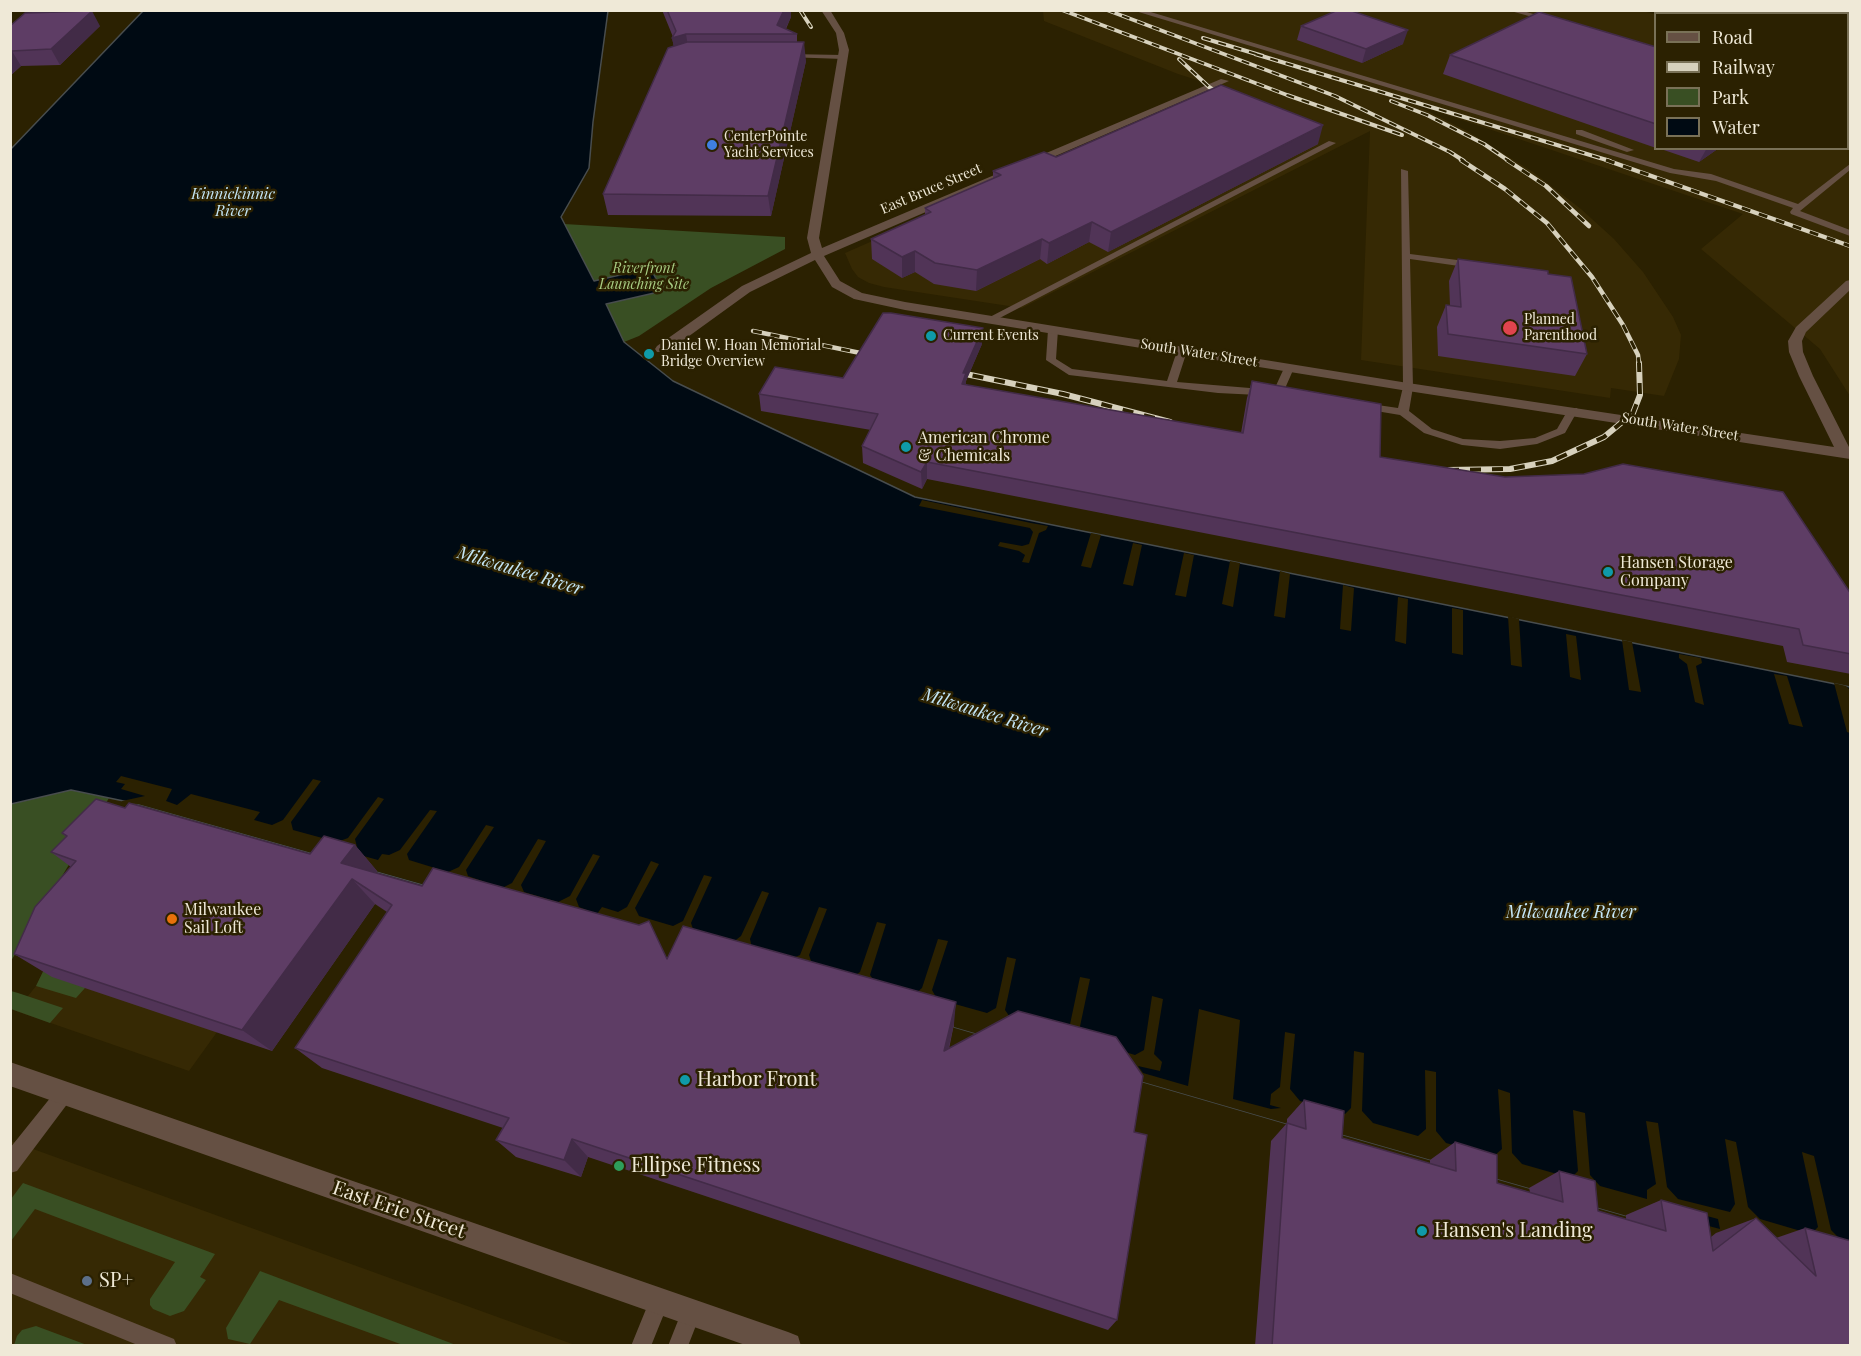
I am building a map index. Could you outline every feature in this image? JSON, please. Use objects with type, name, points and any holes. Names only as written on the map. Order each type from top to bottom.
[{"type":"street","name":"South Water Street","points":[[825,10],[843,41],[843,57],[813,238],[817,253],[829,276],[836,285],[858,296],[989,320],[1408,387],[1847,453]]},
{"type":"street","name":"East Bruce Street","points":[[662,349],[746,289],[817,253],[1224,81]]},
{"type":"street","points":[[1847,453],[1796,352],[1795,341],[1802,330],[1851,284]]},
{"type":"street","name":"East Erie Street","points":[[10,1074],[304,1178],[692,1310],[788,1346]]},
{"type":"lane","points":[[1135,10],[1673,171],[1716,179]]},
{"type":"lane","points":[[1510,10],[1551,20]]},
{"type":"lane","points":[[785,56],[843,57]]},
{"type":"lane","points":[[1579,132],[1800,208]]},
{"type":"lane","points":[[989,320],[1332,143]]},
{"type":"lane","points":[[1851,166],[1794,212],[1851,233]]},
{"type":"lane","points":[[1403,412],[1408,387],[1404,171]]},
{"type":"lane","points":[[1406,256],[1486,267]]},
{"type":"lane","points":[[1053,330],[1050,360],[1069,372],[1284,394],[1289,368]]},
{"type":"lane","points":[[1171,384],[1182,351]]},
{"type":"lane","points":[[1358,405],[1403,412],[1428,431],[1462,442],[1500,445],[1537,441],[1561,431],[1573,410]]},
{"type":"lane","points":[[10,1164],[65,1093]]},
{"type":"lane","points":[[10,1283],[167,1346]]},
{"type":"lane","points":[[641,1346],[660,1299]]},
{"type":"lane","points":[[678,1346],[692,1310]]},
{"type":"shaded area","points":[[1638,10],[1654,14],[1654,150],[1849,150],[1849,56],[1850,396],[1820,349],[1701,249],[1743,214],[1414,104],[1467,131],[1533,172],[1581,209],[1614,239],[1643,272],[1673,317],[1681,335],[1679,359],[1664,396],[1611,388],[1610,398],[1361,360],[1370,131],[1022,308],[884,287],[858,277],[845,253],[1222,88],[1178,74],[1044,21],[1043,11]]},
{"type":"shaded area","points":[[1717,11],[1850,11],[1850,41],[1849,12]]},
{"type":"shaded area","points":[[87,879],[230,1014],[189,1071],[16,1011],[36,986]]},
{"type":"shaded area","points":[[11,1141],[575,1345],[11,1345]]},
{"type":"green space","name":"Riverfront Launching Site","points":[[564,224],[785,237],[785,249],[711,288],[639,336],[624,342]]},
{"type":"green space","points":[[71,790],[109,798],[11,961],[11,804]]},
{"type":"green space","points":[[88,879],[85,988],[76,998],[36,986]]},
{"type":"green space","points":[[11,991],[63,1008],[50,1023],[11,1009]]},
{"type":"green space","points":[[23,1183],[215,1254],[200,1277],[206,1280],[184,1311],[170,1316],[153,1309],[150,1299],[175,1262],[35,1209],[11,1241],[11,1199]]},
{"type":"green space","points":[[260,1271],[456,1345],[403,1345],[279,1300],[250,1344],[228,1339],[226,1328]]},
{"type":"green space","points":[[36,1326],[87,1345],[14,1345],[22,1330]]},
{"type":"water","name":"Milwaukee River","points":[[143,11],[608,11],[589,168],[561,217],[594,281],[650,268],[663,291],[606,304],[624,342],[673,381],[915,497],[1850,687],[1850,1267],[1669,1228],[1288,1119],[1288,1124],[954,1027],[954,1024],[452,893],[138,804],[71,790],[11,804],[10,150]]},
{"type":"pier","points":[[922,500],[1048,526],[1046,530],[1039,533],[1029,563],[1022,562],[1025,555],[1019,551],[998,546],[1000,542],[1022,546],[1029,544],[1033,532],[1030,528],[919,506]]},
{"type":"pier","points":[[1091,533],[1101,535],[1091,568],[1081,566]]},
{"type":"pier","points":[[1133,543],[1142,545],[1133,586],[1123,584]]},
{"type":"pier","points":[[1184,553],[1194,555],[1186,597],[1175,595]]},
{"type":"pier","points":[[1230,561],[1240,563],[1233,607],[1222,604]]},
{"type":"pier","points":[[1280,571],[1290,574],[1285,618],[1274,616]]},
{"type":"pier","points":[[1343,585],[1354,588],[1351,631],[1340,629]]},
{"type":"pier","points":[[1398,597],[1408,599],[1406,644],[1395,641]]},
{"type":"pier","points":[[1452,608],[1463,610],[1463,655],[1452,653]]},
{"type":"pier","points":[[1508,616],[1519,619],[1522,667],[1511,665]]},
{"type":"pier","points":[[1566,634],[1576,636],[1581,680],[1570,677]]},
{"type":"pier","points":[[1622,640],[1632,642],[1641,692],[1629,690]]},
{"type":"pier","points":[[1679,654],[1701,658],[1702,663],[1696,666],[1704,705],[1695,702],[1687,664],[1679,658]]},
{"type":"pier","points":[[1774,674],[1787,676],[1803,727],[1789,724]]},
{"type":"pier","points":[[1834,683],[1846,686],[1850,690],[1850,733],[1847,732]]},
{"type":"pier","points":[[121,776],[172,789],[166,801],[177,805],[191,794],[260,812],[254,820],[272,825],[283,820],[313,779],[321,781],[291,822],[293,830],[337,842],[348,838],[378,797],[384,799],[355,839],[357,847],[353,853],[378,860],[382,854],[389,855],[400,850],[430,810],[437,811],[407,854],[409,860],[448,872],[459,867],[486,825],[494,827],[466,870],[468,876],[502,888],[512,883],[538,839],[546,841],[521,885],[524,892],[558,902],[570,896],[593,854],[600,856],[576,899],[579,907],[597,914],[602,907],[618,912],[627,907],[651,861],[659,864],[635,908],[639,916],[673,926],[683,921],[704,875],[712,877],[691,923],[694,932],[732,943],[741,936],[762,891],[769,893],[750,939],[752,948],[791,959],[800,955],[819,907],[827,909],[809,955],[812,964],[853,977],[860,972],[877,922],[886,924],[870,975],[875,982],[915,994],[922,988],[938,939],[948,941],[932,990],[937,999],[987,1013],[996,1008],[1007,957],[1016,959],[1005,1010],[1012,1020],[1069,1029],[1080,977],[1090,979],[1079,1031],[1086,1040],[1135,1055],[1144,1050],[1152,996],[1163,999],[1154,1054],[1162,1062],[1160,1071],[1138,1066],[1143,1073],[1188,1086],[1199,1009],[1240,1020],[1233,1099],[1271,1109],[1281,1108],[1270,1105],[1271,1094],[1280,1087],[1285,1032],[1295,1034],[1290,1089],[1300,1101],[1345,1114],[1351,1108],[1354,1051],[1364,1053],[1362,1111],[1373,1123],[1418,1136],[1426,1129],[1425,1070],[1436,1072],[1436,1131],[1446,1143],[1494,1156],[1502,1149],[1498,1089],[1510,1093],[1512,1153],[1522,1164],[1571,1178],[1578,1171],[1573,1110],[1585,1113],[1590,1175],[1600,1186],[1647,1199],[1647,1190],[1656,1184],[1646,1121],[1658,1123],[1667,1187],[1678,1199],[1730,1212],[1735,1204],[1725,1139],[1736,1142],[1748,1207],[1760,1219],[1811,1234],[1818,1227],[1802,1152],[1814,1156],[1831,1230],[1842,1241],[1723,1242],[1669,1228],[1288,1119],[1288,1124],[954,1027],[954,1024],[688,959],[138,804],[121,803],[145,796],[121,789],[125,784],[116,782]],"holes":[[[1685,1210],[1718,1219],[1720,1229],[1686,1220]]]},
{"type":"building","points":[[667,10],[784,10],[777,25],[797,34],[686,34],[672,38],[676,31]]},
{"type":"building","points":[[1338,10],[1349,10],[1408,30],[1366,49],[1301,26]]},
{"type":"building","points":[[92,11],[51,49],[10,52],[10,26],[25,13]]},
{"type":"building","points":[[1539,12],[1654,46],[1654,123],[1450,55]]},
{"type":"building","name":"CenterPointe Yacht Services","points":[[687,42],[804,42],[768,196],[603,194],[668,48]]},
{"type":"building","points":[[1221,85],[1323,125],[1111,232],[1092,222],[1049,243],[1042,239],[977,270],[935,263],[915,251],[902,257],[871,239],[931,212],[925,208],[1001,175],[993,171],[1044,152],[1056,157]]},
{"type":"building","points":[[1458,259],[1548,271],[1548,274],[1571,277],[1587,354],[1448,334],[1446,305],[1461,307]]},
{"type":"building","name":"Hansen Storage Company","points":[[883,313],[983,328],[963,373],[966,373],[962,384],[1243,433],[1252,381],[1381,404],[1380,457],[1505,477],[1584,474],[1623,464],[1783,492],[1851,594],[1851,654],[1803,645],[1799,629],[927,462],[921,472],[862,446],[878,414],[759,394],[775,367],[843,378]]},
{"type":"building","name":"Harbor Front","points":[[96,799],[125,808],[129,803],[310,854],[324,836],[355,845],[341,863],[422,886],[433,868],[639,925],[649,921],[667,959],[683,926],[956,1002],[944,1051],[1018,1011],[1116,1037],[1143,1076],[1134,1132],[1147,1135],[1117,1320],[572,1139],[564,1160],[496,1140],[509,1118],[295,1048],[392,905],[352,879],[242,1030],[14,954],[35,907],[76,861],[51,852],[67,836],[62,833]]},
{"type":"building","name":"Hansen's Landing","points":[[1304,1100],[1344,1111],[1342,1138],[1456,1171],[1455,1142],[1497,1155],[1497,1183],[1563,1202],[1559,1171],[1595,1181],[1598,1211],[1666,1231],[1661,1200],[1707,1213],[1713,1251],[1756,1218],[1816,1276],[1805,1228],[1851,1241],[1851,1346],[1272,1346],[1287,1123],[1306,1129]]},
{"type":"railway","points":[[800,10],[811,27]]},
{"type":"railway","points":[[1062,10],[1287,95],[1402,135]]},
{"type":"railway","points":[[1107,10],[1335,96],[1464,161]]},
{"type":"railway","points":[[1739,10],[1746,12]]},
{"type":"railway","points":[[1771,10],[1778,12]]},
{"type":"railway","points":[[1203,38],[1263,56]]},
{"type":"railway","points":[[1255,54],[1610,161]]},
{"type":"railway","points":[[1179,59],[1209,87],[1224,97]]},
{"type":"railway","points":[[1391,101],[1427,115],[1484,144],[1509,161]]},
{"type":"railway","points":[[1461,160],[1505,189],[1547,223],[1592,277],[1623,325],[1638,355],[1639,364]]},
{"type":"railway","points":[[1507,160],[1546,186],[1589,226]]},
{"type":"railway","points":[[1606,160],[1850,246]]},
{"type":"railway","points":[[753,331],[875,356]]},
{"type":"railway","points":[[1448,470],[1510,469],[1552,461],[1604,437],[1633,413],[1640,395],[1639,363]]},
{"type":"railway","points":[[951,371],[1063,394],[1170,422]]},
{"type":"place","name":"CenterPointe Yacht Services","points":[[712,145]]},
{"type":"place","name":"Planned Parenthood","points":[[1510,328]]},
{"type":"place","name":"Current Events","points":[[931,336]]},
{"type":"place","name":"Daniel W. Hoan Memorial Bridge Overview","points":[[649,354]]},
{"type":"place","name":"American Chrome & Chemicals","points":[[906,447]]},
{"type":"place","name":"Hansen Storage Company","points":[[1608,572]]},
{"type":"place","name":"Milwaukee Sail Loft","points":[[172,919]]},
{"type":"place","name":"Harbor Front","points":[[685,1080]]},
{"type":"place","name":"Ellipse Fitness","points":[[619,1166]]},
{"type":"place","name":"Hansen's Landing","points":[[1422,1231]]},
{"type":"place","name":"SP+","points":[[87,1281]]},
{"type":"water label","name":"Kinnickinnic River","points":[[233,202]]}]
